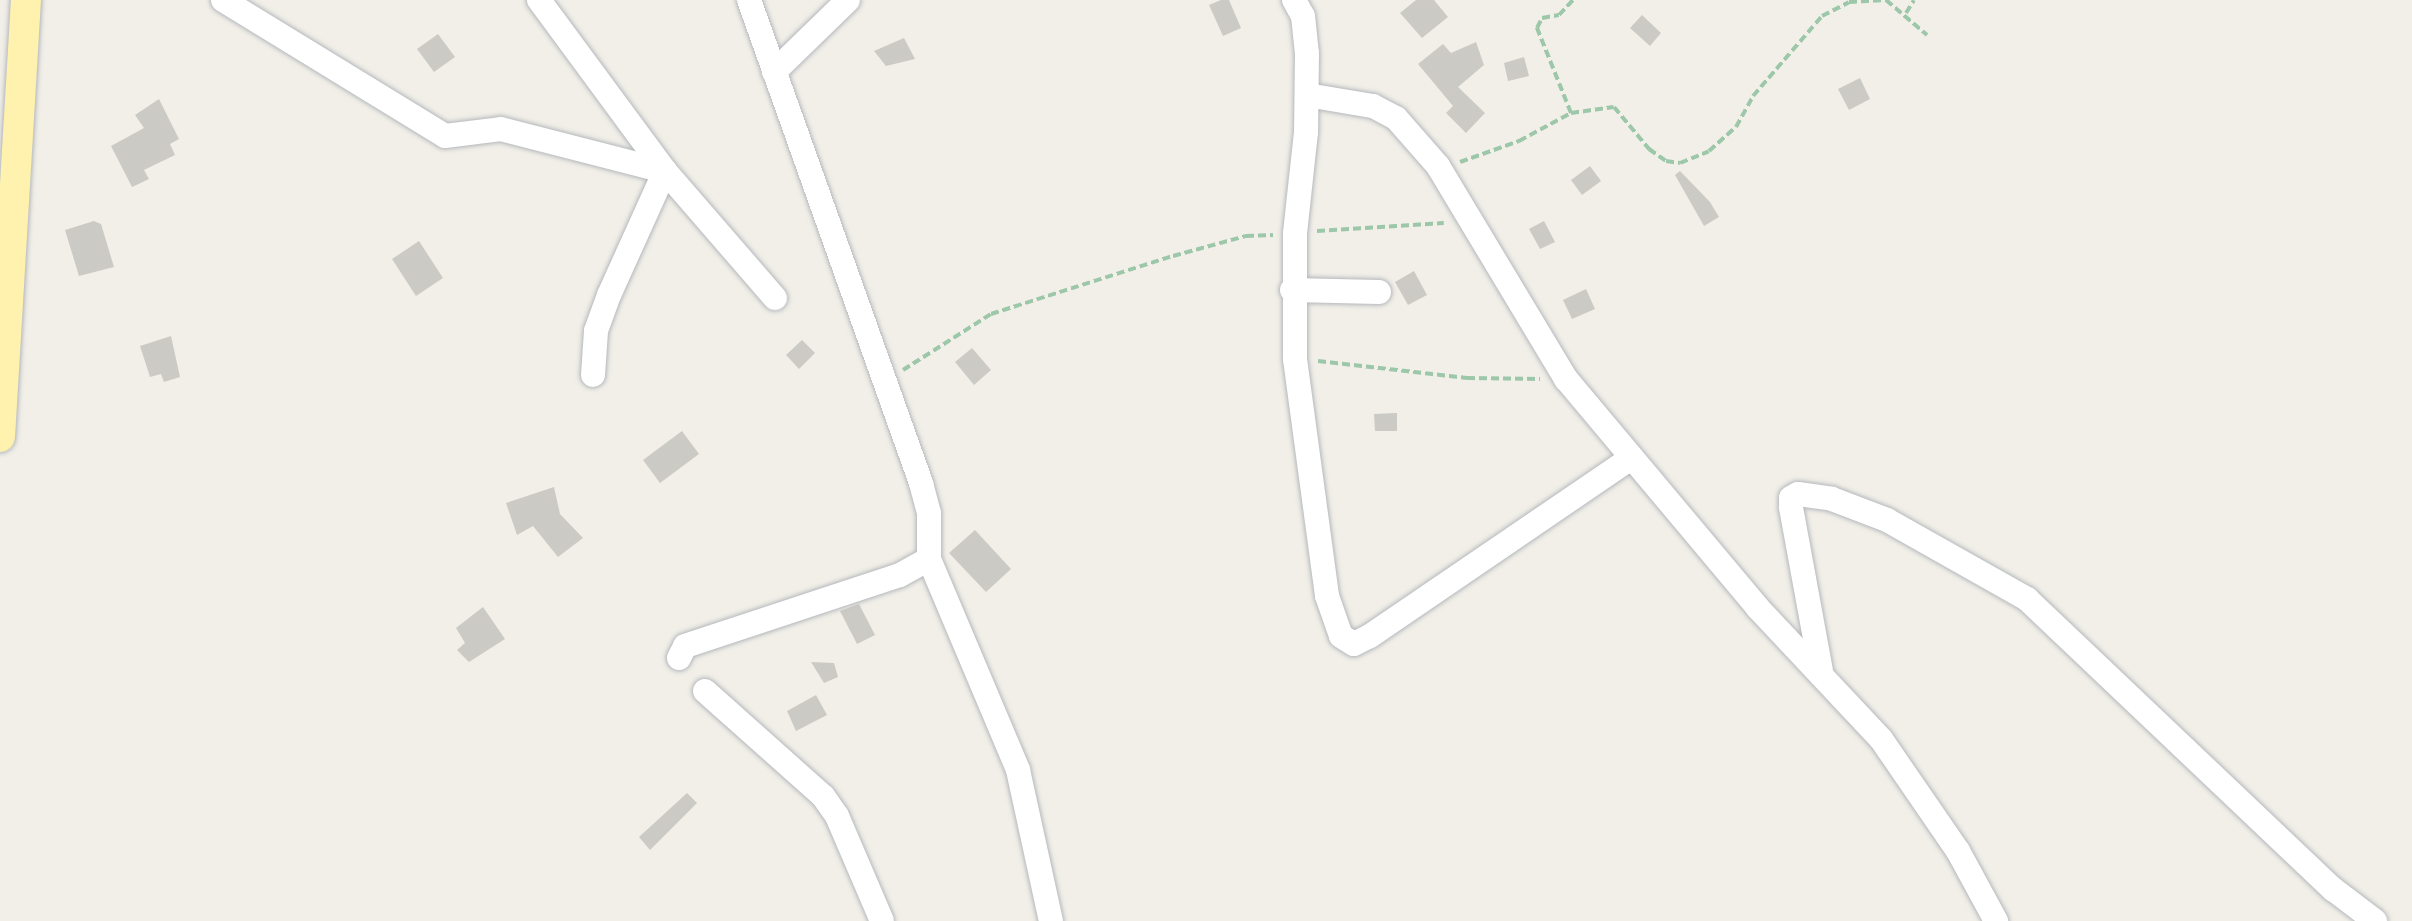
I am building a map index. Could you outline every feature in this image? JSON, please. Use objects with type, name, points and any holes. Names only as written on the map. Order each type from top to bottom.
[{"type":"main road","points":[[0,437],[7,158],[26,0]]},
{"type":"street","points":[[223,0],[445,136],[501,129],[665,171]]},
{"type":"street","points":[[539,0],[665,171],[775,298]]},
{"type":"street","points":[[749,0],[929,513],[929,559],[1018,770],[1051,921]]},
{"type":"street","points":[[774,72],[848,0]]},
{"type":"street","points":[[1294,0],[1303,16],[1307,95],[1292,290],[1295,359],[1327,596],[1341,636],[1354,644],[1629,459]]},
{"type":"street","points":[[1307,95],[1373,106],[1396,118],[1438,166],[1475,221],[1566,379],[1604,420],[1629,459],[1757,607],[1881,739],[1958,851],[1996,921]]},
{"type":"street","points":[[593,375],[596,331],[665,171]]},
{"type":"street","points":[[1292,290],[1379,292]]},
{"type":"street","points":[[1821,672],[1791,507],[1791,498],[1798,494],[1832,499],[1887,520],[2027,599],[2333,889],[2375,921]]},
{"type":"street","points":[[679,658],[685,646],[900,575],[929,559]]},
{"type":"street","points":[[705,691],[823,796],[837,816],[882,921]]},
{"type":"path","points":[[1571,113],[1537,28],[1542,18],[1559,15],[1573,0]]},
{"type":"path","points":[[1438,166],[1519,141],[1571,113],[1614,107],[1649,149],[1666,161],[1680,163],[1709,151],[1736,127],[1753,96],[1822,16],[1849,2],[1886,0],[1906,13],[1927,35]]},
{"type":"path","points":[[1906,13],[1914,0]]},
{"type":"path","points":[[883,385],[991,314],[1187,252],[1246,236],[1475,221]]},
{"type":"path","points":[[1295,359],[1467,378],[1566,379]]},
{"type":"building","points":[[1229,0],[1241,28],[1223,36],[1209,5]]},
{"type":"building","points":[[1416,0],[1434,0],[1448,17],[1422,38],[1400,13]]},
{"type":"building","points":[[1642,15],[1661,33],[1650,46],[1630,28]]},
{"type":"building","points":[[438,34],[455,57],[434,72],[417,49]]},
{"type":"building","points":[[904,38],[915,59],[886,66],[874,51]]},
{"type":"building","points":[[1476,42],[1484,65],[1458,87],[1485,113],[1466,133],[1446,113],[1453,106],[1418,64],[1443,44],[1451,53]]},
{"type":"building","points":[[1524,57],[1529,76],[1508,81],[1504,63]]},
{"type":"building","points":[[1860,78],[1870,99],[1849,110],[1838,89]]},
{"type":"building","points":[[159,99],[179,139],[170,144],[175,155],[144,170],[149,179],[132,187],[111,146],[144,128],[135,115]]},
{"type":"building","points":[[1590,166],[1601,181],[1582,195],[1571,180]]},
{"type":"building","points":[[1680,171],[1710,202],[1719,217],[1704,226],[1675,175]]},
{"type":"building","points":[[94,221],[101,224],[114,267],[79,276],[65,230]]},
{"type":"building","points":[[1544,221],[1555,242],[1540,249],[1529,229]]},
{"type":"building","points":[[419,241],[443,278],[416,296],[392,259]]},
{"type":"building","points":[[1414,271],[1427,295],[1408,305],[1395,282]]},
{"type":"building","points":[[1586,289],[1595,309],[1572,319],[1563,300]]},
{"type":"building","points":[[171,336],[180,377],[164,382],[161,374],[150,377],[140,346]]},
{"type":"building","points":[[802,340],[815,353],[799,369],[786,355]]},
{"type":"building","points":[[972,348],[991,370],[974,385],[955,362]]},
{"type":"building","points":[[1397,413],[1397,431],[1375,431],[1374,414]]},
{"type":"building","points":[[682,431],[699,454],[660,483],[643,460]]},
{"type":"building","points":[[554,487],[560,514],[583,538],[558,557],[533,526],[517,535],[506,503]]},
{"type":"building","points":[[975,530],[1011,569],[986,592],[949,553]]},
{"type":"building","points":[[859,604],[875,635],[857,644],[840,611]]},
{"type":"building","points":[[483,607],[505,639],[469,662],[457,650],[465,643],[456,628]]},
{"type":"building","points":[[811,662],[834,663],[838,677],[824,683]]},
{"type":"building","points":[[816,695],[827,715],[796,731],[787,711]]},
{"type":"building","points":[[687,793],[697,803],[650,850],[639,837]]}]
